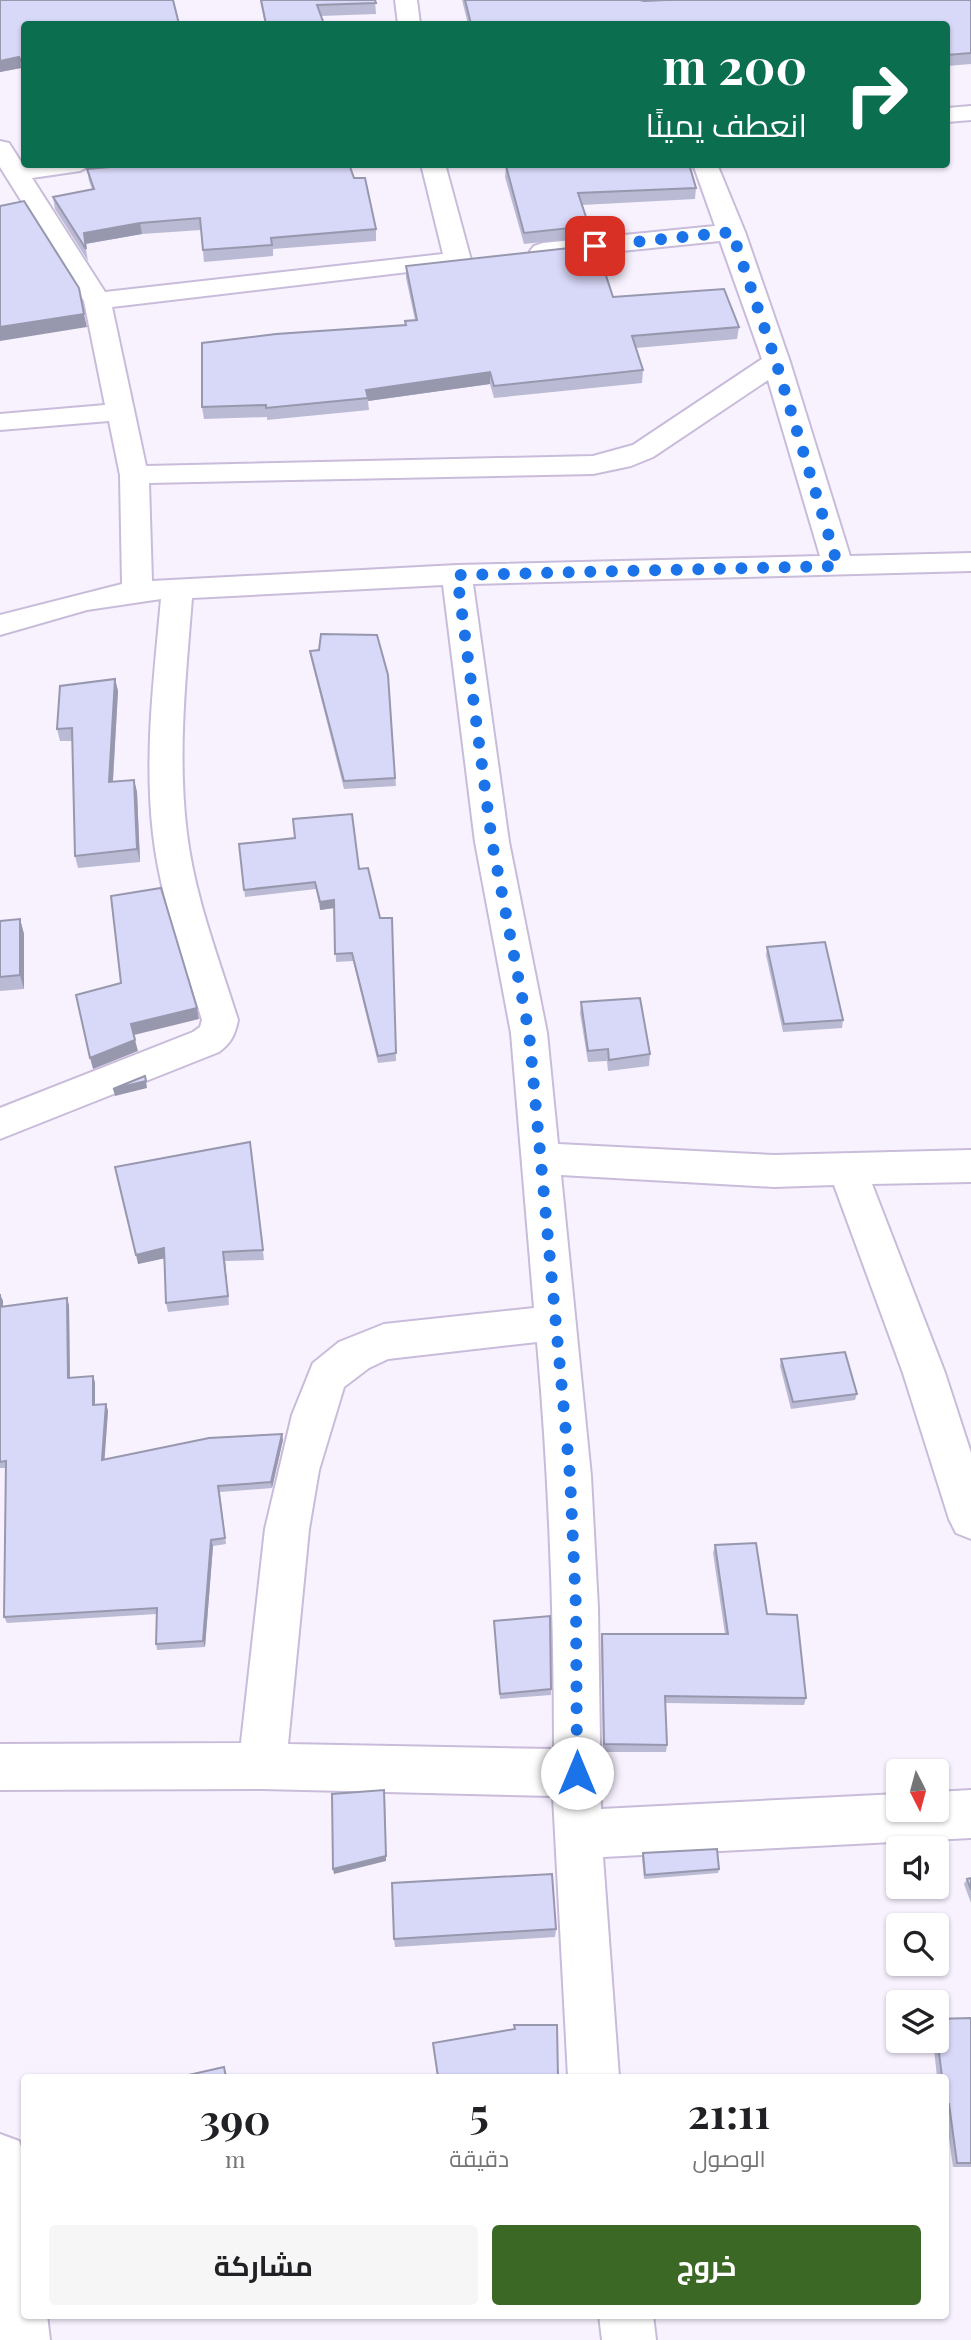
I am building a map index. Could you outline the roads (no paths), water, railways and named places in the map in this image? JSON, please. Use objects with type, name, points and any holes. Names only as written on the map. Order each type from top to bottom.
[{"type":"street","points":[[406,0],[408,21]]},
{"type":"street","points":[[950,115],[971,113]]},
{"type":"street","points":[[0,148],[17,173],[23,203],[97,301],[134,475],[137,591]]},
{"type":"street","points":[[17,173],[52,168]]},
{"type":"street","points":[[434,168],[457,260]]},
{"type":"street","points":[[707,168],[732,232],[776,362],[838,566]]},
{"type":"street","points":[[512,255],[732,232]]},
{"type":"street","points":[[97,301],[485,257]]},
{"type":"street","points":[[134,475],[602,463],[643,451],[776,362]]},
{"type":"street","points":[[0,422],[122,412]]},
{"type":"street","points":[[0,625],[85,601],[137,591],[457,575],[971,562]]},
{"type":"street","points":[[457,575],[492,842],[529,1033],[541,1158],[570,1476],[576,1608],[577,1834],[594,2074]]},
{"type":"street","points":[[0,1124],[206,1042],[217,1034],[220,1020],[180,891],[170,834],[166,729],[177,590]]},
{"type":"street","points":[[541,1158],[774,1171],[971,1166]]},
{"type":"street","points":[[848,1169],[924,1373],[971,1519]]},
{"type":"street","points":[[262,1766],[286,1529],[313,1415],[328,1376],[354,1355],[384,1342],[556,1323]]},
{"type":"street","points":[[0,1767],[262,1766],[577,1773]]},
{"type":"street","points":[[577,1834],[971,1814]]},
{"type":"street","points":[[0,2160],[23,2340]]},
{"type":"street","points":[[626,2319],[629,2340]]}]
